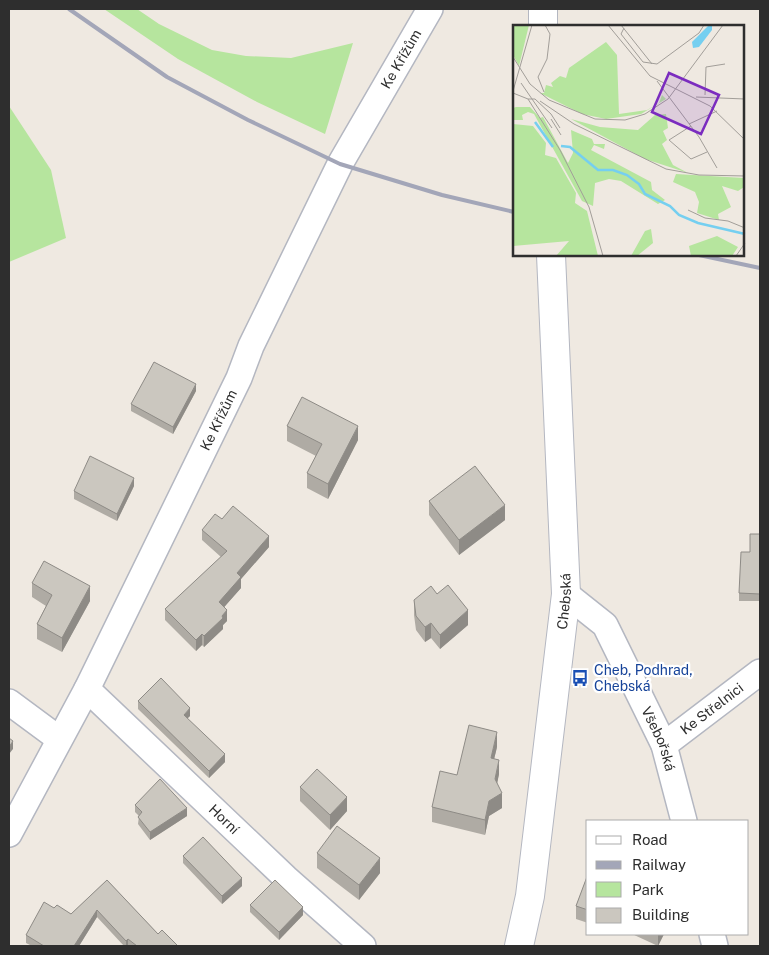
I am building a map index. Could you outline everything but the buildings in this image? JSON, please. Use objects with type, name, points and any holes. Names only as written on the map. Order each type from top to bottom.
[{"type":"street","name":"Ke Křížům","points":[[9,834],[87,689],[239,378],[255,338],[328,187],[430,9]]},
{"type":"street","points":[[543,9],[543,25]]},
{"type":"street","name":"Chebská","points":[[520,946],[530,896],[566,594],[551,256]]},
{"type":"street","name":"Všebořská","points":[[566,594],[605,625],[664,745],[684,820]]},
{"type":"street","name":"Ke Střelnici","points":[[664,745],[760,672]]},
{"type":"street","name":"Horní","points":[[87,689],[286,878],[363,946]]},
{"type":"street","points":[[9,702],[59,739]]},
{"type":"green space","points":[[104,9],[137,9],[159,24],[212,50],[246,56],[291,58],[353,43],[325,134],[257,102],[178,59]]},
{"type":"green space","points":[[9,106],[51,170],[66,238],[9,262]]},
{"type":"railway","points":[[69,9],[167,77],[248,120],[340,164],[442,195],[513,212]]},
{"type":"railway","points":[[704,256],[760,268]]},
{"type":"place","name":"Cheb, Podhrad, Chebská","points":[[580,678]]}]
